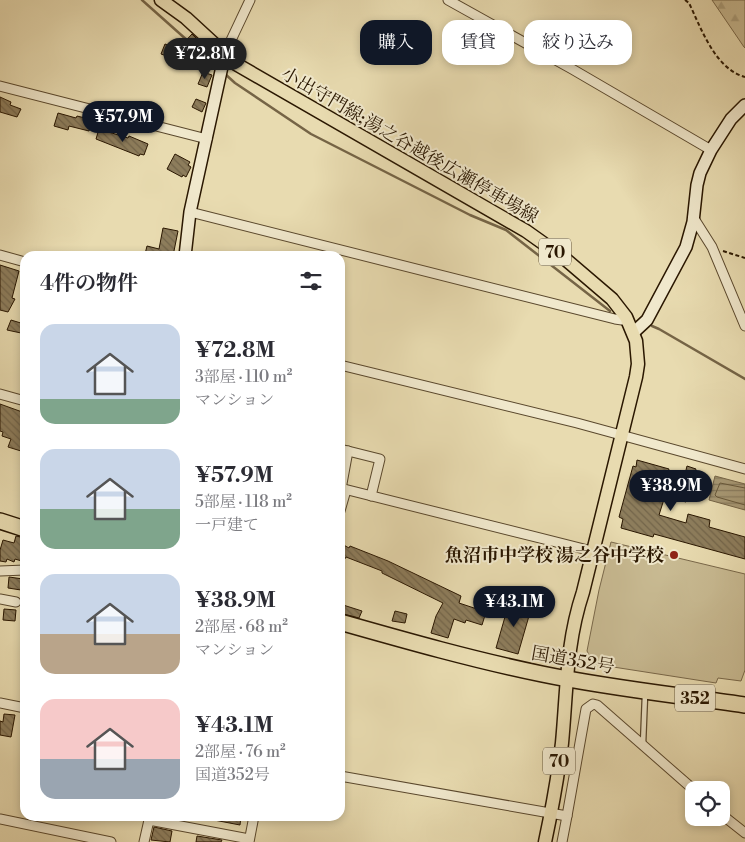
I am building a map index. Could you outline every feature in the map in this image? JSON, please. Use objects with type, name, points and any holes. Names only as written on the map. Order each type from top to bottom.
[{"type":"highway","points":[[0,522],[20,528]]},
{"type":"highway","name":"国道352号","points":[[345,623],[472,659],[566,679],[745,705]]},
{"type":"main road","name":"小出守門線;湯之谷越後広瀬停車場線","points":[[161,0],[186,18],[244,69],[526,231],[588,277],[612,298],[626,317],[636,341],[638,364],[622,435],[574,618],[566,679]]},
{"type":"main road","name":"70","points":[[545,842],[561,745],[566,679]]},
{"type":"street","points":[[186,251],[190,212],[224,53],[250,0]]},
{"type":"street","points":[[448,0],[711,150]]},
{"type":"street","points":[[0,86],[207,139]]},
{"type":"street","points":[[633,333],[647,320],[686,248],[693,217],[697,185],[711,150],[731,120],[745,105]]},
{"type":"street","points":[[190,212],[345,251]]},
{"type":"street","points":[[693,217],[712,247],[745,326]]},
{"type":"street","points":[[345,251],[615,319],[622,320],[626,317]]},
{"type":"street","points":[[0,255],[20,261]]},
{"type":"street","points":[[345,367],[622,435],[745,469]]},
{"type":"street","points":[[0,394],[20,400]]},
{"type":"street","points":[[345,450],[380,459],[371,496]]},
{"type":"street","points":[[345,490],[592,550]]},
{"type":"street","points":[[0,571],[20,570]]},
{"type":"street","points":[[0,599],[16,602]]},
{"type":"street","points":[[0,703],[20,707]]},
{"type":"street","points":[[562,842],[586,709],[593,704],[597,705],[685,782]]},
{"type":"street","points":[[345,777],[567,816]]},
{"type":"street","points":[[0,819],[111,842]]},
{"type":"street","points":[[144,842],[149,821]]},
{"type":"street","points":[[154,821],[249,841],[253,821]]},
{"type":"street","points":[[730,822],[745,834]]},
{"type":"lane","points":[[643,747],[645,691]]},
{"type":"path","points":[[685,0],[689,3],[712,52],[737,75],[745,77]]},
{"type":"path","points":[[712,247],[745,258]]},
{"type":"green space","points":[[712,0],[745,0],[745,48],[744,47]]},
{"type":"green space","points":[[611,542],[745,574],[745,670],[741,681],[718,678],[716,683],[594,664],[587,651]]},
{"type":"water","points":[[715,476],[745,484],[745,510],[709,500]]},
{"type":"building","points":[[192,34],[199,41],[197,44],[205,49],[199,57],[194,54],[191,65],[161,54],[165,44],[178,49]]},
{"type":"building","points":[[203,72],[212,75],[207,87],[198,84]]},
{"type":"building","points":[[0,97],[11,102],[10,105],[21,109],[17,117],[0,112]]},
{"type":"building","points":[[196,99],[206,103],[202,112],[192,107]]},
{"type":"building","points":[[58,113],[89,119],[92,122],[89,131],[69,126],[68,130],[54,126]]},
{"type":"building","points":[[99,129],[128,138],[129,136],[148,144],[144,155],[140,154],[139,156],[96,139]]},
{"type":"building","points":[[175,154],[190,162],[188,165],[191,167],[186,177],[183,175],[182,177],[167,169]]},
{"type":"building","points":[[163,228],[178,231],[174,251],[146,251],[147,246],[159,249]]},
{"type":"building","points":[[0,265],[19,271],[12,298],[15,299],[8,312],[0,310]]},
{"type":"building","points":[[11,320],[20,323],[20,333],[7,330]]},
{"type":"building","points":[[0,404],[20,411],[20,451],[8,447],[11,439],[2,436],[3,432],[0,431]]},
{"type":"building","points":[[637,460],[669,469],[667,477],[683,482],[687,466],[696,469],[686,502],[665,496],[659,515],[686,523],[688,514],[710,520],[709,527],[745,537],[745,559],[654,534],[653,537],[621,528],[623,519],[619,517],[633,466],[636,467]]},
{"type":"building","points":[[16,536],[20,537],[20,560],[15,559],[14,562],[7,559],[6,562],[0,561],[0,550],[3,540],[14,543]]},
{"type":"building","points":[[345,546],[349,548],[350,546],[388,561],[461,596],[459,603],[486,612],[482,625],[466,620],[465,623],[454,619],[448,638],[431,633],[436,616],[443,603],[382,573],[382,571],[346,557],[345,559]]},
{"type":"building","points":[[9,577],[20,579],[20,590],[8,588]]},
{"type":"building","points":[[509,603],[531,609],[518,654],[496,648]]},
{"type":"building","points":[[345,606],[362,611],[359,618],[345,614]]},
{"type":"building","points":[[4,609],[16,610],[15,621],[3,620]]},
{"type":"building","points":[[395,611],[407,614],[405,623],[392,621]]},
{"type":"building","points":[[4,714],[15,715],[11,737],[0,735],[0,721],[3,722]]},
{"type":"building","points":[[219,821],[240,821],[240,825]]},
{"type":"building","points":[[154,827],[172,831],[170,842],[151,840]]},
{"type":"building","points":[[197,836],[222,840],[221,842],[196,842]]},
{"type":"waterway","points":[[142,0],[188,41]]},
{"type":"waterway","points":[[199,51],[218,68]]},
{"type":"waterway","points":[[224,73],[235,83],[311,134],[470,215],[506,230],[610,311]]},
{"type":"waterway","points":[[652,326],[745,379]]},
{"type":"place","name":"魚沼市中学校 湯之谷中学校","points":[[674,555]]}]
